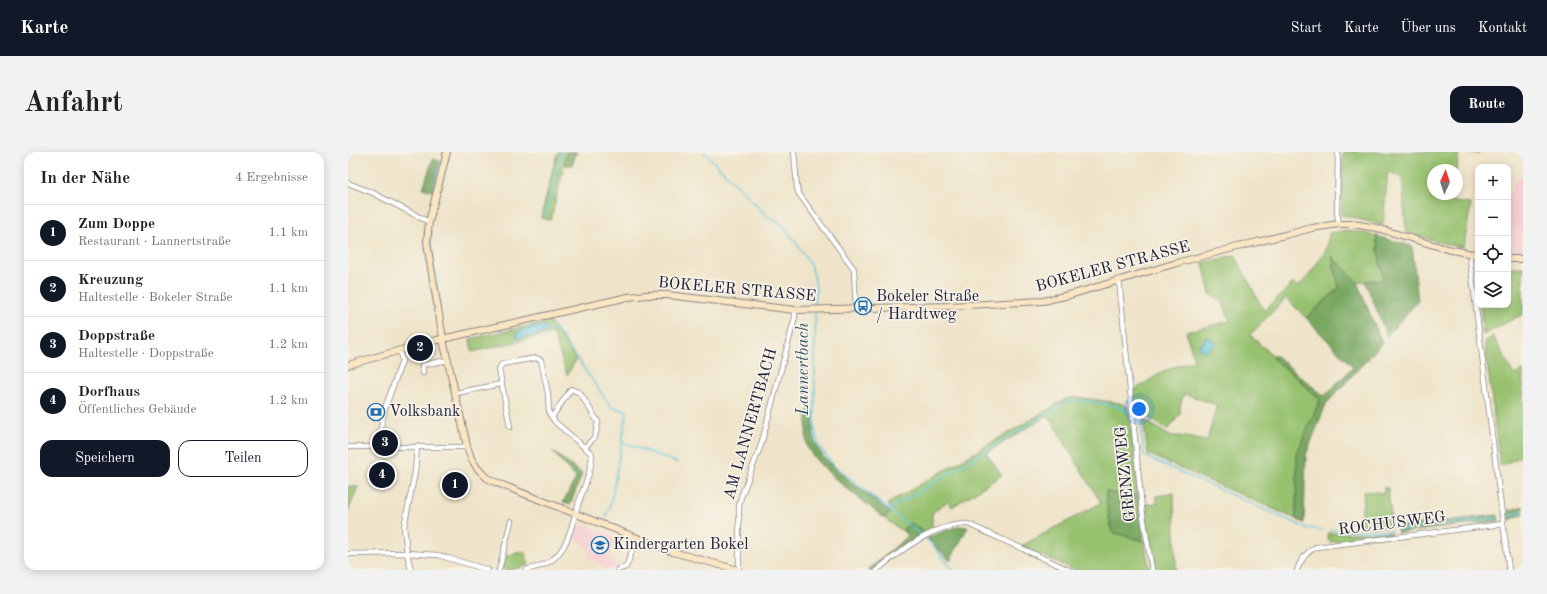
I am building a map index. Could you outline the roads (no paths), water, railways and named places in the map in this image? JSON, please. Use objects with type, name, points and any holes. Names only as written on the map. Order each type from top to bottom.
[{"type":"main road","points":[[447,152],[429,222],[427,242],[443,338],[467,446],[474,465],[487,478],[497,483],[672,552],[738,570]]},
{"type":"main road","name":"BOKELER STRASSE","points":[[348,365],[443,338],[628,297],[647,295],[667,295],[795,310],[856,309],[1043,301],[1180,262],[1312,228],[1339,224],[1353,224],[1377,228],[1447,249],[1475,255]]},
{"type":"main road","points":[[1511,259],[1523,259]]},
{"type":"street","points":[[794,152],[797,188],[799,194],[854,269],[856,309]]},
{"type":"street","points":[[1338,152],[1337,213],[1339,224]]},
{"type":"street","points":[[348,183],[373,193],[429,222]]},
{"type":"street","points":[[1470,254],[1509,570]]},
{"type":"street","name":"GRENZWEG","points":[[1119,280],[1142,509],[1152,570]]},
{"type":"street","name":"AM LANNERTBACH","points":[[738,570],[741,497],[761,445],[795,317],[795,310]]},
{"type":"street","points":[[377,446],[385,408],[402,362],[400,350]]},
{"type":"street","points":[[510,427],[499,369],[502,364],[540,358],[548,394],[549,413],[556,422],[590,451],[592,458],[588,478],[576,514],[567,539],[560,552],[552,560],[526,570]]},
{"type":"street","points":[[423,373],[422,365],[448,360]]},
{"type":"street","points":[[456,393],[501,384]]},
{"type":"street","points":[[552,417],[571,389],[580,393],[598,422],[595,437],[585,447]]},
{"type":"street","points":[[410,570],[404,527],[415,472],[417,446]]},
{"type":"street","points":[[348,447],[467,446]]},
{"type":"street","points":[[499,570],[511,521]]},
{"type":"street","points":[[877,570],[900,551],[921,539],[958,524],[968,524],[1069,570]]},
{"type":"street","name":"ROCHUSWEG","points":[[1297,570],[1304,556],[1311,549],[1316,547],[1503,524]]},
{"type":"street","points":[[618,570],[626,567],[637,538]]},
{"type":"street","points":[[348,554],[407,553],[438,555],[488,570]]},
{"type":"water","points":[[538,326],[546,327],[548,331],[538,335],[517,338],[516,334],[525,329]]},
{"type":"water","points":[[1207,337],[1216,342],[1205,352],[1199,348],[1199,345],[1204,342],[1205,338]]},
{"type":"waterway","points":[[545,216],[562,152]]},
{"type":"waterway","name":"Lannertbach","points":[[704,152],[768,217],[783,225],[794,240],[809,262],[814,275],[816,290],[814,307]]},
{"type":"waterway","points":[[433,193],[441,161]]},
{"type":"waterway","points":[[425,224],[425,249],[435,311]]},
{"type":"waterway","points":[[431,230],[431,248],[439,296]]},
{"type":"waterway","name":"Lannertbach","points":[[815,311],[815,430],[818,445],[834,466],[922,536]]},
{"type":"waterway","points":[[548,330],[558,331],[611,407],[626,411],[627,413],[611,502],[606,518]]},
{"type":"waterway","points":[[890,509],[1067,402],[1076,400],[1112,405],[1128,411]]},
{"type":"waterway","points":[[1138,419],[1141,423],[1144,456],[1306,528],[1322,530]]},
{"type":"waterway","points":[[622,442],[678,463]]},
{"type":"waterway","points":[[1506,517],[1523,511]]},
{"type":"waterway","points":[[1398,530],[1497,518]]},
{"type":"waterway","points":[[1330,530],[1391,531]]},
{"type":"waterway","name":"Lannertbach","points":[[925,538],[931,543],[953,570]]},
{"type":"place","name":"Bokeler Straße / Hardtweg","points":[[863,306]]},
{"type":"place","name":"Kreuzung","points":[[420,348]]},
{"type":"place","name":"Volksbank","points":[[376,412]]},
{"type":"place","name":"Doppstraße","points":[[385,443]]},
{"type":"place","name":"Dorfhaus","points":[[382,475]]},
{"type":"place","name":"Zum Doppe","points":[[455,485]]},
{"type":"place","name":"Kindergarten Bokel","points":[[600,545]]}]
